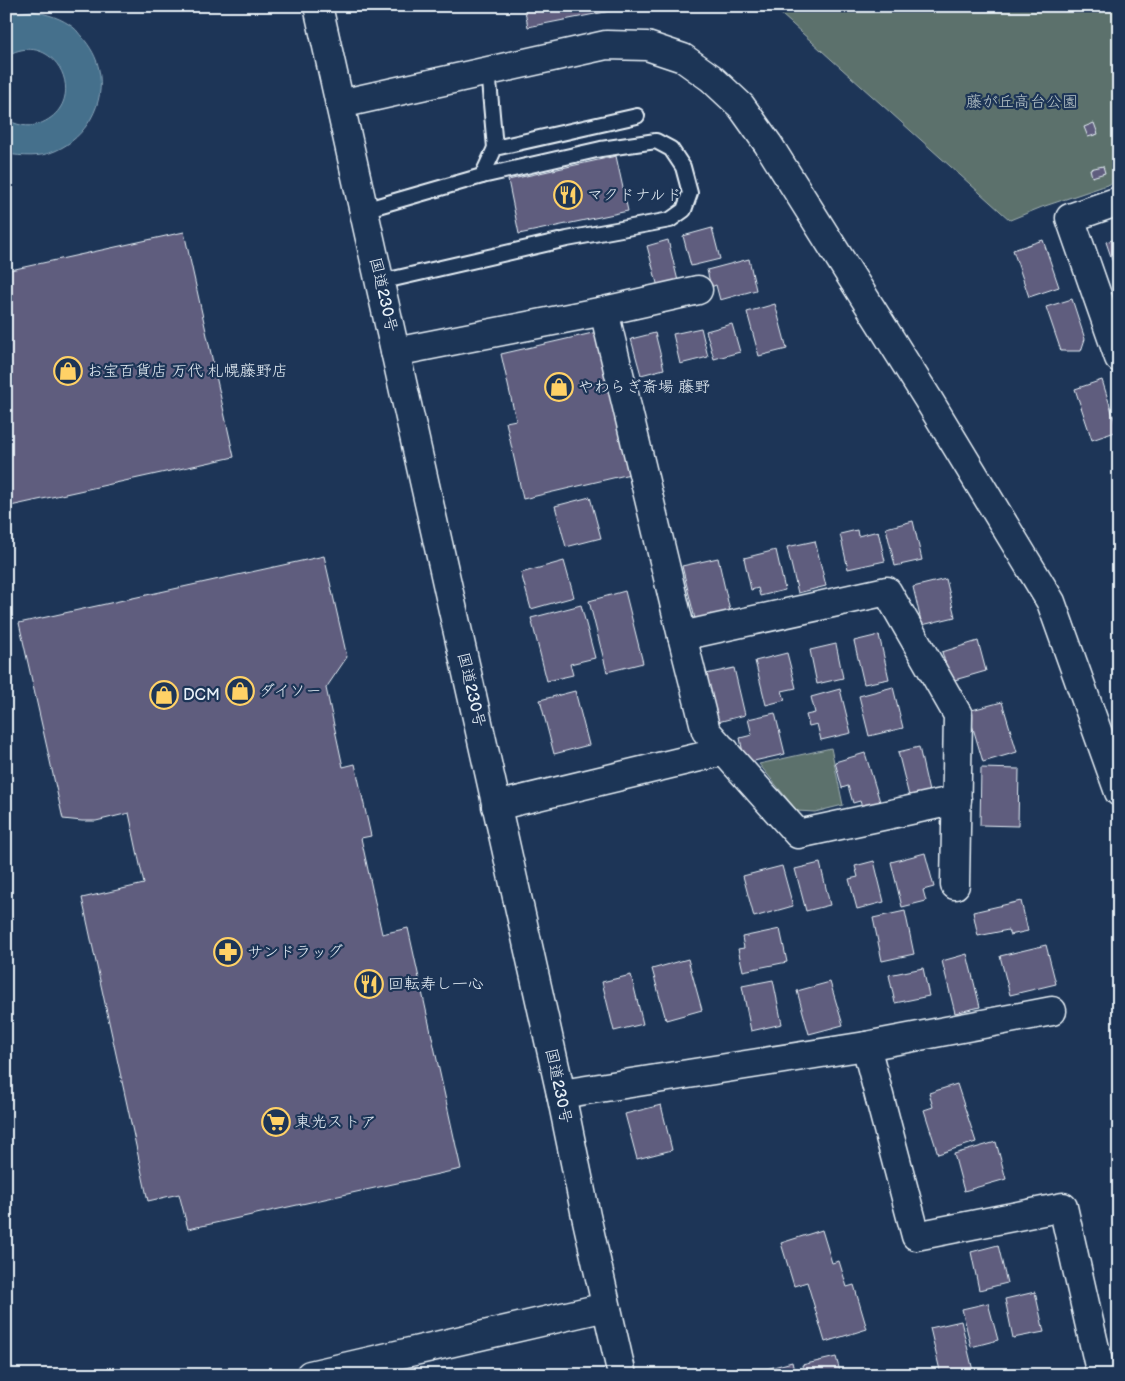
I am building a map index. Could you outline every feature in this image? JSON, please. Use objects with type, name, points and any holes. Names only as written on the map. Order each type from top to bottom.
[{"type":"main road","name":"国道230号","points":[[318,6],[622,1375]]},
{"type":"main road","points":[[340,104],[488,70],[606,46],[647,46],[683,58],[711,78],[741,106],[768,144],[887,334],[1050,602],[1119,792]]},
{"type":"main road","points":[[1119,201],[1070,218],[1119,358]]},
{"type":"main road","points":[[396,352],[604,311],[698,290]]},
{"type":"main road","points":[[604,311],[706,731],[798,834],[957,800]]},
{"type":"main road","points":[[682,636],[887,592],[958,715],[955,885]]},
{"type":"main road","points":[[496,806],[725,752]]},
{"type":"main road","points":[[561,1094],[866,1046],[1052,1011]]},
{"type":"main road","points":[[866,1046],[916,1236],[1063,1207],[1101,1375]]},
{"type":"main road","points":[[310,1375],[606,1307]]},
{"type":"lane","points":[[482,176],[495,148],[488,70]]},
{"type":"lane","points":[[495,148],[638,116]]},
{"type":"lane","points":[[364,210],[482,176],[601,149],[656,141],[671,150],[683,167],[690,193],[684,210],[670,220],[566,239],[380,282]]},
{"type":"green space","name":"藤が丘高台公園","points":[[772,6],[1119,6],[1119,181],[1010,220]]},
{"type":"green space","points":[[831,748],[843,805],[815,812],[797,811],[759,764]]},
{"type":"water","points":[[32,11],[59,19],[75,29],[85,41],[93,52],[98,66],[99,95],[91,118],[76,138],[66,145],[55,151],[37,156],[6,154],[6,119],[22,125],[31,126],[39,124],[55,114],[64,101],[65,86],[61,71],[53,59],[40,51],[24,49],[6,56],[6,14]]},
{"type":"building","points":[[524,6],[636,6],[528,27]]},
{"type":"building","points":[[1094,123],[1098,134],[1088,137],[1084,127]]},
{"type":"building","points":[[616,156],[628,211],[519,234],[508,180]]},
{"type":"building","points":[[1103,166],[1105,173],[1092,177],[1090,169]]},
{"type":"building","points":[[712,228],[720,259],[691,266],[683,236]]},
{"type":"building","points":[[184,232],[234,457],[6,507],[6,271]]},
{"type":"building","points":[[1119,238],[1119,280],[1106,242]]},
{"type":"building","points":[[668,240],[678,281],[658,287],[647,246]]},
{"type":"building","points":[[1043,240],[1059,287],[1029,297],[1013,250]]},
{"type":"building","points":[[749,259],[756,290],[720,300],[716,285],[711,287],[707,270]]},
{"type":"building","points":[[1072,299],[1085,339],[1081,351],[1061,351],[1046,307]]},
{"type":"building","points":[[775,304],[787,349],[759,356],[747,312]]},
{"type":"building","points":[[732,324],[740,352],[714,359],[706,331]]},
{"type":"building","points":[[701,328],[708,357],[680,364],[673,334]]},
{"type":"building","name":"やわらぎ斎場 藤野","points":[[597,332],[630,474],[523,499],[506,422],[516,420],[501,354]]},
{"type":"building","points":[[655,333],[664,369],[641,375],[631,339]]},
{"type":"building","points":[[1102,380],[1118,431],[1092,440],[1075,389]]},
{"type":"building","points":[[590,497],[601,538],[566,547],[555,506]]},
{"type":"building","points":[[913,521],[922,560],[895,566],[886,528]]},
{"type":"building","points":[[857,530],[858,536],[878,531],[885,561],[848,569],[840,534]]},
{"type":"building","points":[[815,541],[826,586],[798,593],[787,547]]},
{"type":"building","points":[[776,550],[785,590],[760,596],[758,588],[751,590],[744,558]]},
{"type":"building","points":[[324,556],[347,657],[326,688],[343,767],[355,764],[371,836],[361,838],[382,934],[408,928],[461,1169],[188,1229],[179,1194],[148,1201],[82,898],[144,884],[129,813],[96,821],[63,819],[19,623]]},
{"type":"building","points":[[718,558],[730,611],[695,619],[682,566]]},
{"type":"building","points":[[564,561],[574,597],[531,609],[521,573]]},
{"type":"building","points":[[946,579],[955,617],[922,625],[913,587]]},
{"type":"building","points":[[625,591],[643,663],[607,672],[589,601]]},
{"type":"building","points":[[581,605],[595,658],[570,664],[573,675],[547,681],[531,618]]},
{"type":"building","points":[[879,635],[889,679],[864,684],[854,641]]},
{"type":"building","points":[[978,641],[986,671],[951,681],[942,652]]},
{"type":"building","points":[[836,644],[843,678],[817,684],[810,650]]},
{"type":"building","points":[[787,653],[796,688],[782,691],[785,700],[766,705],[755,661]]},
{"type":"building","points":[[734,668],[745,715],[718,722],[706,674]]},
{"type":"building","points":[[893,687],[903,728],[869,736],[859,696]]},
{"type":"building","points":[[840,689],[851,733],[821,740],[817,724],[809,726],[806,715],[815,713],[811,697]]},
{"type":"building","points":[[575,691],[589,745],[554,754],[540,700]]},
{"type":"building","points":[[1002,702],[1017,752],[983,762],[968,711]]},
{"type":"building","points":[[775,713],[785,754],[745,763],[740,738],[752,735],[748,719]]},
{"type":"building","points":[[919,747],[930,796],[910,800],[898,752]]},
{"type":"building","points":[[865,753],[881,805],[863,810],[860,801],[853,803],[848,786],[842,788],[835,762]]},
{"type":"building","points":[[981,768],[1019,769],[1018,826],[980,825]]},
{"type":"building","points":[[925,853],[934,887],[923,890],[926,901],[902,907],[891,862]]},
{"type":"building","points":[[874,861],[884,902],[857,909],[849,879],[858,877],[855,866]]},
{"type":"building","points":[[820,863],[830,905],[806,911],[795,869]]},
{"type":"building","points":[[782,866],[793,906],[754,917],[743,876]]},
{"type":"building","points":[[1021,901],[1028,931],[1010,935],[1008,930],[978,936],[973,912]]},
{"type":"building","points":[[905,911],[914,954],[882,961],[873,918]]},
{"type":"building","points":[[780,929],[787,962],[743,971],[738,949],[744,948],[742,937]]},
{"type":"building","points":[[1046,945],[1056,984],[1010,995],[1000,956]]},
{"type":"building","points":[[967,954],[980,1007],[955,1013],[942,961]]},
{"type":"building","points":[[688,959],[702,1010],[666,1020],[652,969]]},
{"type":"building","points":[[923,968],[929,996],[895,1003],[889,975]]},
{"type":"building","points":[[631,975],[643,1024],[614,1031],[602,982]]},
{"type":"building","points":[[773,980],[782,1024],[751,1031],[742,986]]},
{"type":"building","points":[[830,982],[843,1025],[809,1034],[797,991]]},
{"type":"building","points":[[957,1084],[976,1142],[938,1154],[924,1110],[933,1107],[929,1093]]},
{"type":"building","points":[[661,1105],[672,1150],[637,1159],[625,1114]]},
{"type":"building","points":[[996,1142],[1006,1179],[964,1191],[954,1154]]},
{"type":"building","points":[[822,1230],[832,1263],[839,1261],[847,1287],[854,1285],[867,1329],[825,1342],[807,1282],[794,1286],[781,1243]]},
{"type":"building","points":[[998,1245],[1007,1283],[979,1290],[971,1252]]},
{"type":"building","points":[[1035,1292],[1044,1332],[1013,1338],[1005,1299]]},
{"type":"building","points":[[988,1303],[998,1340],[971,1347],[962,1309]]},
{"type":"building","points":[[961,1321],[974,1375],[941,1375],[930,1328]]},
{"type":"building","points":[[836,1357],[841,1375],[804,1375],[802,1365]]},
{"type":"building","points":[[792,1362],[795,1375],[760,1375],[759,1371]]},
{"type":"place","name":"マクドナルド","points":[[568,195]]},
{"type":"place","name":"お宝百貨店 万代 札幌藤野店","points":[[68,371]]},
{"type":"place","name":"やわらぎ斎場 藤野","points":[[559,387]]},
{"type":"place","name":"ダイソー","points":[[240,691]]},
{"type":"place","name":"DCM","points":[[164,695]]},
{"type":"place","name":"サンドラッグ","points":[[228,952]]},
{"type":"place","name":"回転寿し一心","points":[[369,984]]},
{"type":"place","name":"東光ストア","points":[[276,1122]]}]
